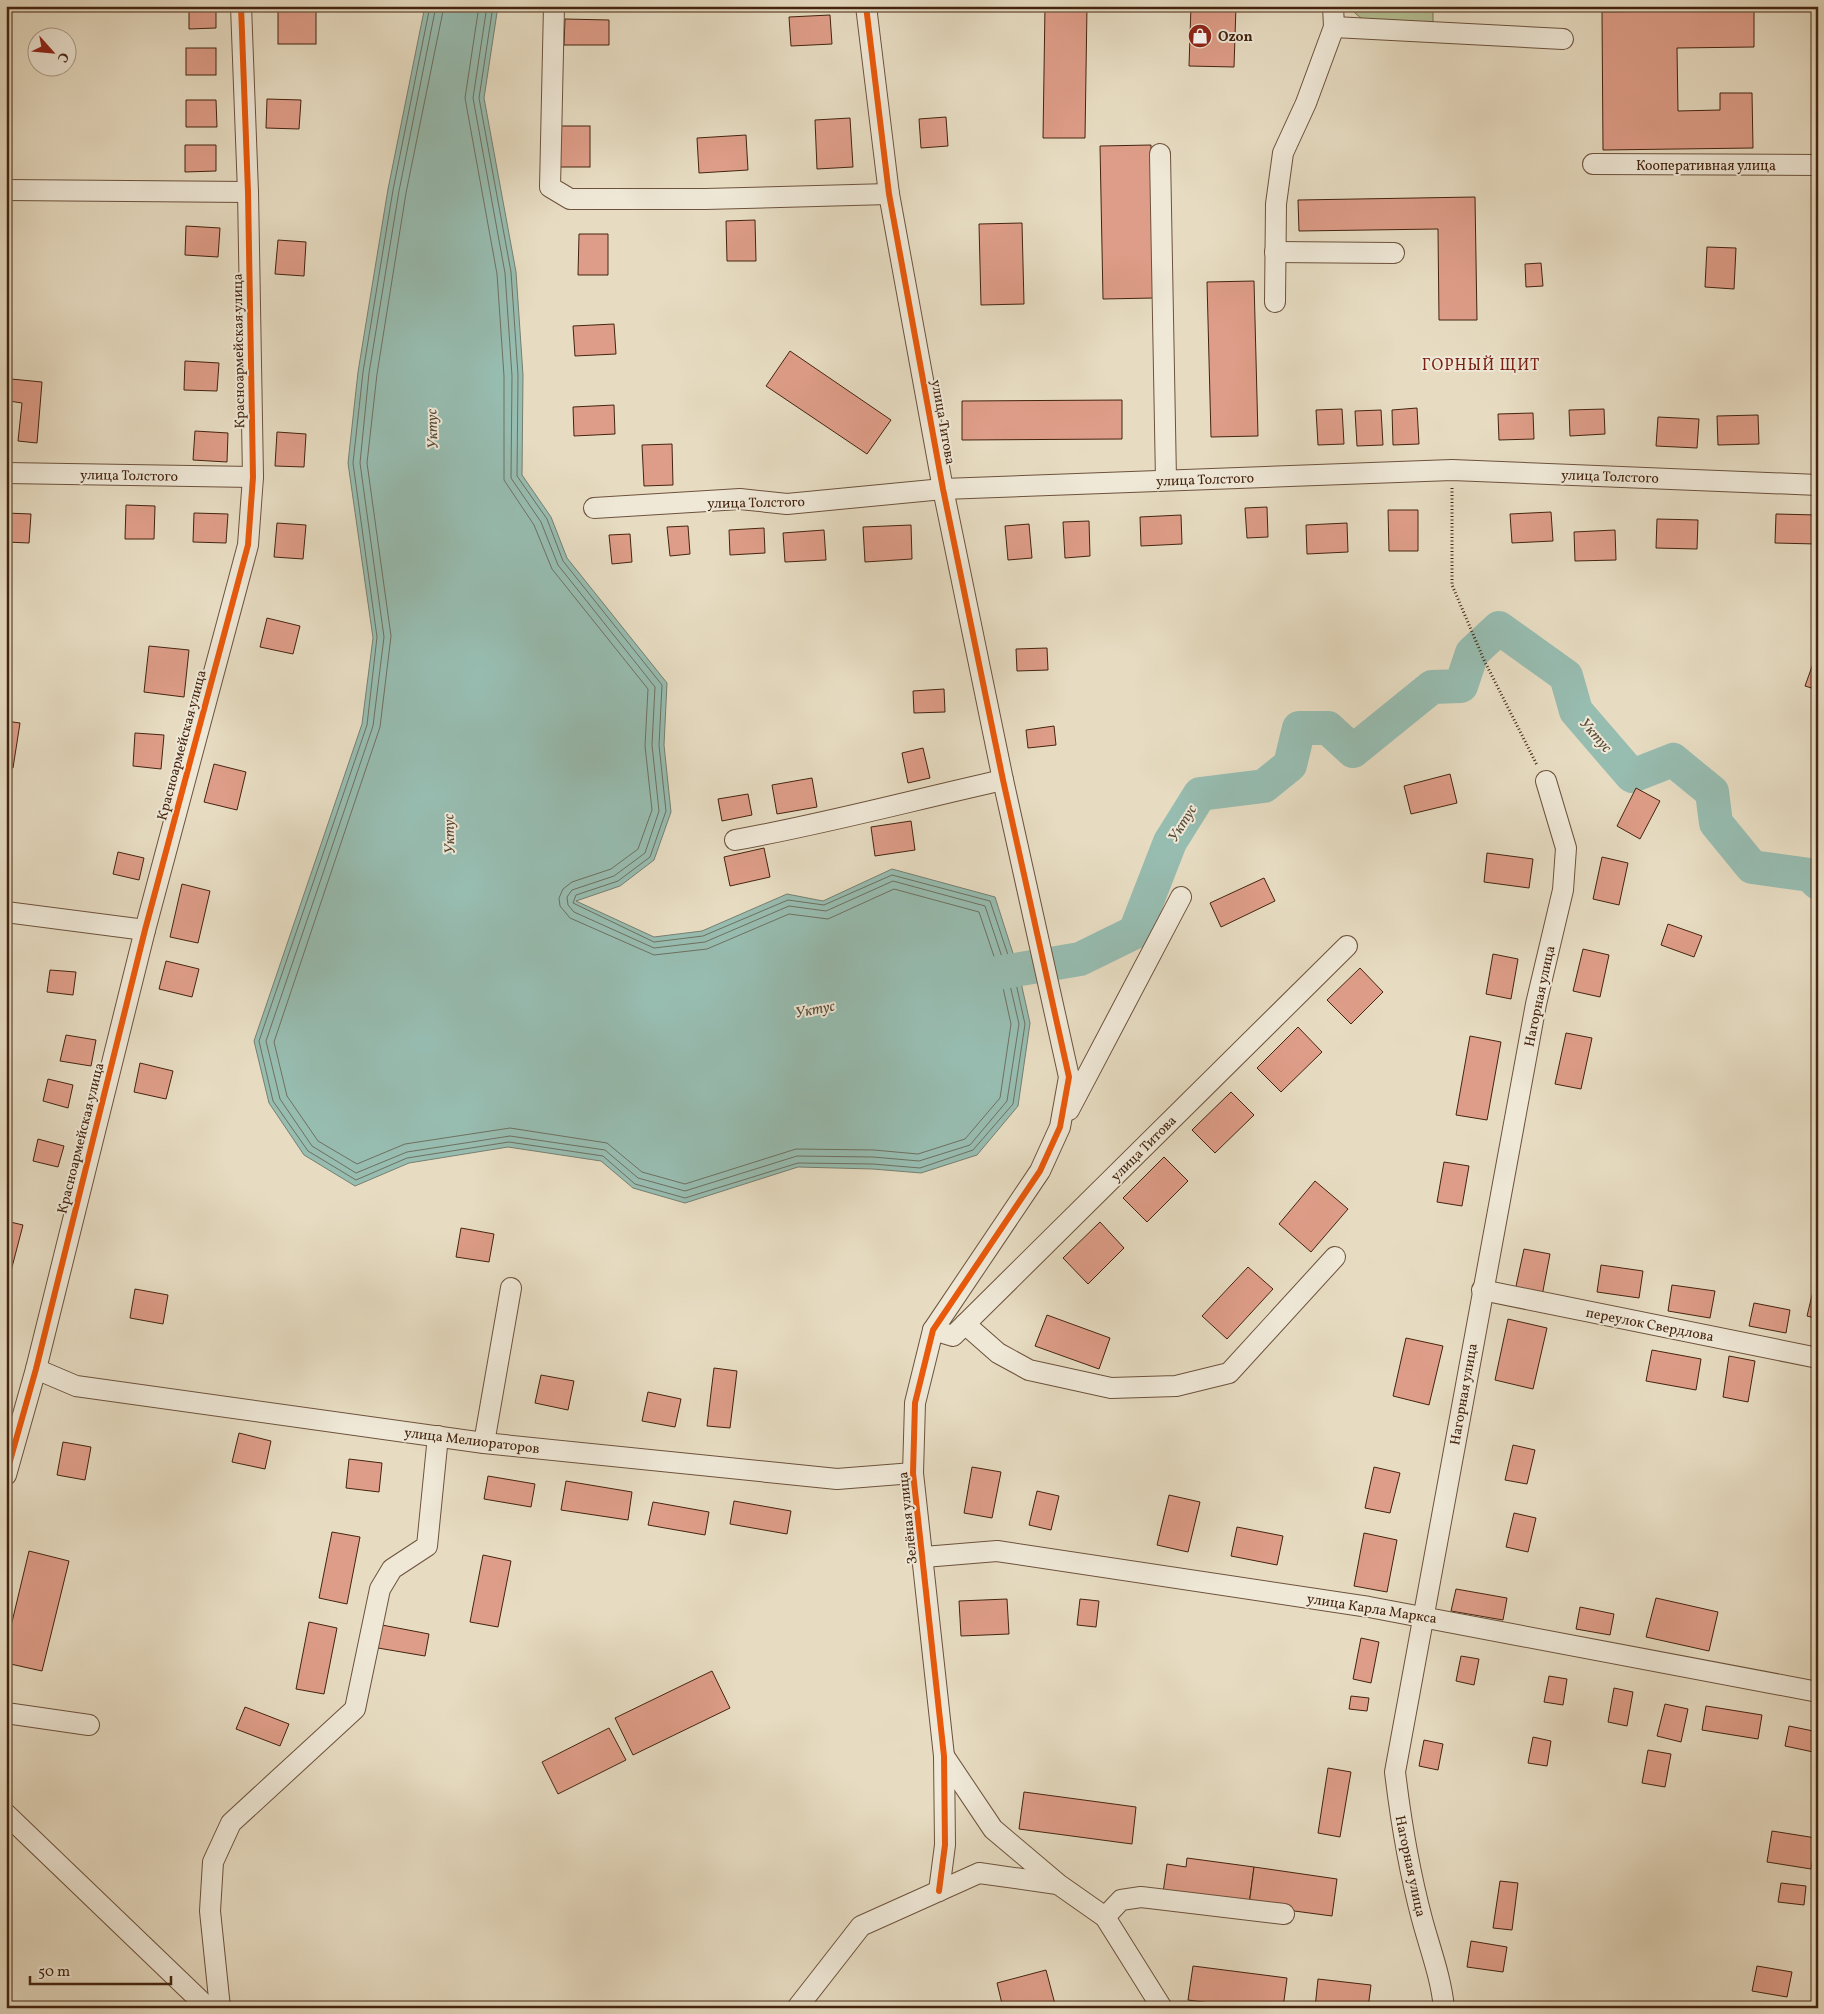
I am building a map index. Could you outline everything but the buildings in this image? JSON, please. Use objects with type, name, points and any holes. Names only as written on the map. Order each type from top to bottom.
[{"type":"street","name":"Красноармейская улица","points":[[6,1475],[36,1369],[145,930],[248,544],[253,476],[248,192],[241,6]]},
{"type":"street","points":[[554,6],[550,187],[570,199],[704,199],[889,194]]},
{"type":"street","name":"улица Титова","points":[[866,6],[889,194],[943,489],[1002,780],[1017,839],[1069,1077]]},
{"type":"street","points":[[1275,302],[1276,204],[1283,153],[1306,103],[1334,27],[1333,6]]},
{"type":"street","points":[[1334,27],[1563,39]]},
{"type":"street","points":[[1160,154],[1166,480]]},
{"type":"street","name":"Кооперативная улица","points":[[1593,164],[1818,165]]},
{"type":"street","points":[[6,190],[248,192]]},
{"type":"street","points":[[1275,252],[1394,252]]},
{"type":"street","name":"улица Толстого","points":[[594,508],[740,499],[787,504],[943,489],[1452,470],[1818,485]]},
{"type":"street","name":"улица Толстого","points":[[6,473],[253,476]]},
{"type":"street","points":[[735,840],[798,829],[857,813],[1002,780]]},
{"type":"street","name":"Нагорная улица","points":[[1444,2008],[1442,1986],[1422,1920],[1402,1836],[1395,1772],[1536,1004],[1563,890],[1566,848],[1546,781]]},
{"type":"street","points":[[1060,1127],[1181,897]]},
{"type":"street","points":[[6,912],[145,930]]},
{"type":"street","name":"улица Титова","points":[[933,1330],[952,1336],[965,1324],[1347,946]]},
{"type":"street","name":"Зелёная улица","points":[[939,1890],[945,1845],[944,1756],[924,1557],[913,1473],[916,1403],[933,1330],[1040,1171],[1060,1127],[1069,1077]]},
{"type":"street","points":[[965,1324],[998,1353],[1029,1370],[1110,1388],[1176,1386],[1229,1373],[1335,1257]]},
{"type":"street","points":[[484,1443],[511,1288]]},
{"type":"street","name":"переулок Свердлова","points":[[1482,1290],[1818,1358]]},
{"type":"street","name":"улица Мелиораторов","points":[[36,1369],[76,1386],[484,1443],[837,1479],[913,1473]]},
{"type":"street","points":[[220,2008],[210,1911],[213,1862],[231,1823],[355,1709],[380,1589],[392,1568],[427,1546],[438,1436]]},
{"type":"street","name":"улица Карла Маркса","points":[[924,1557],[997,1551],[1423,1616],[1818,1692]]},
{"type":"street","points":[[6,1713],[89,1725]]},
{"type":"street","points":[[944,1756],[993,1829],[1058,1884],[1105,1917],[1162,2008]]},
{"type":"street","points":[[6,1814],[208,2008]]},
{"type":"street","points":[[796,2008],[861,1926],[980,1872],[1058,1884]]},
{"type":"street","points":[[1105,1917],[1121,1900],[1141,1897],[1284,1914]]},
{"type":"path","points":[[1452,470],[1452,585],[1463,615],[1484,660],[1546,781]]},
{"type":"green space","points":[[1347,6],[1433,6],[1433,23],[1362,19]]},
{"type":"water","points":[[425,6],[498,6],[484,98],[516,272],[523,375],[522,475],[551,517],[567,558],[667,683],[664,745],[671,812],[654,860],[620,886],[576,901],[654,937],[702,931],[787,894],[823,901],[892,869],[995,897],[1018,969],[1030,1023],[1018,1106],[977,1155],[921,1173],[873,1169],[798,1167],[685,1203],[633,1188],[601,1161],[508,1147],[409,1163],[355,1186],[304,1155],[269,1103],[254,1041],[362,724],[373,638],[348,463],[358,372],[388,189]]},
{"type":"waterway","name":"Уктус","points":[[974,977],[1080,959],[1135,932],[1170,842],[1200,794],[1264,786],[1290,765],[1299,728],[1328,728],[1353,751],[1432,687],[1461,686],[1472,653],[1499,628],[1566,676],[1576,711],[1632,776],[1673,760],[1712,792],[1716,823],[1752,867],[1810,875],[1818,883]]},
{"type":"cycle path","points":[[6,1475],[36,1369],[145,930],[248,545],[253,477],[248,192],[241,6]]},
{"type":"cycle path","points":[[866,6],[889,194],[943,489],[1003,780],[1069,1077],[1060,1127],[1040,1171],[933,1330],[915,1403],[913,1473],[944,1756],[945,1845],[939,1891]]},
{"type":"place","name":"Ozon","points":[[1200,36]]},
{"type":"district","name":"ГОРНЫЙ ЩИТ","points":[[1481,364]]}]
